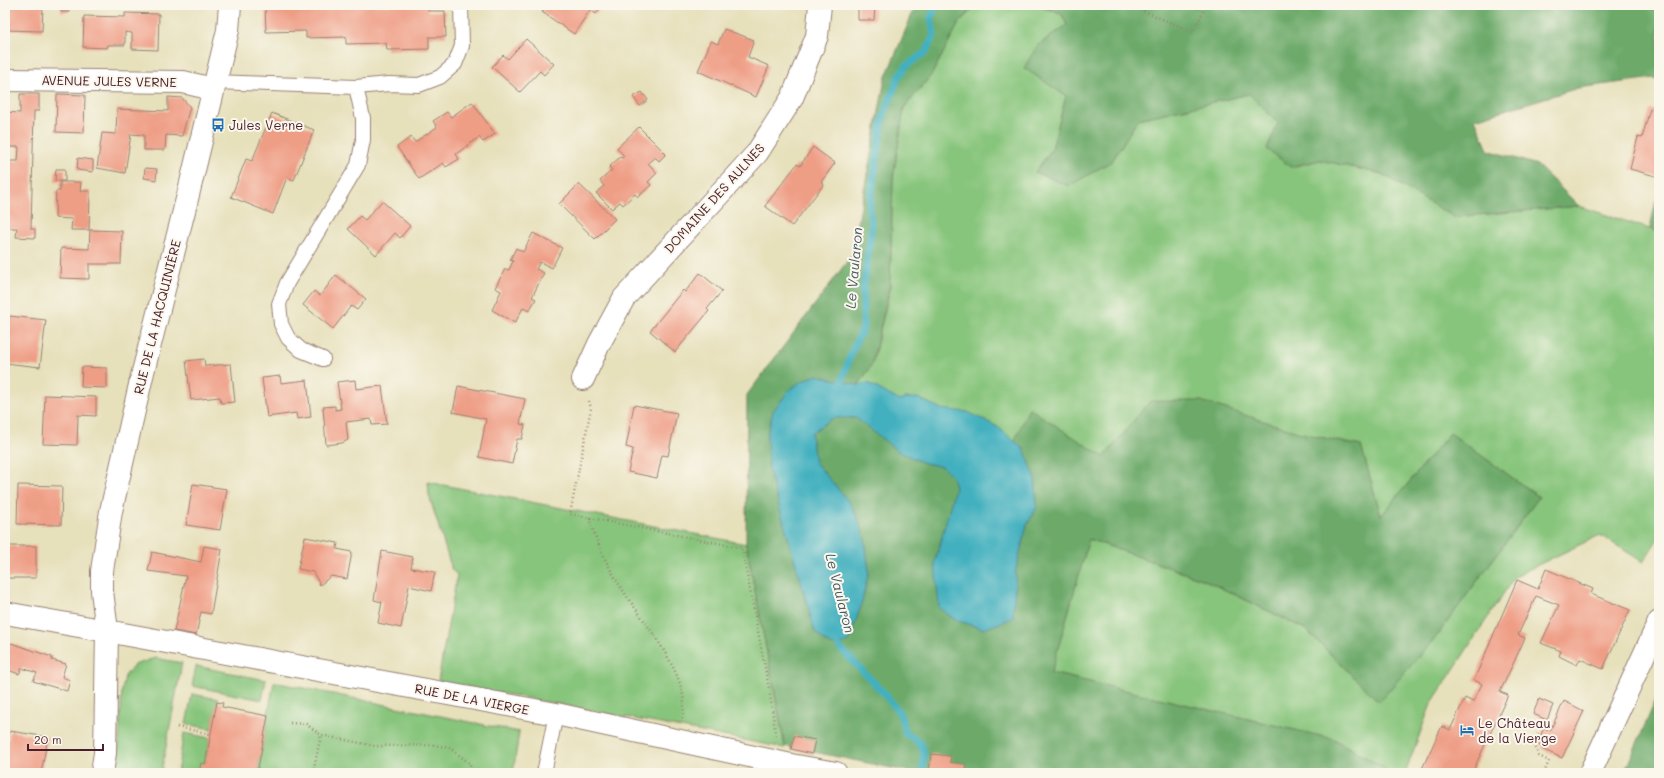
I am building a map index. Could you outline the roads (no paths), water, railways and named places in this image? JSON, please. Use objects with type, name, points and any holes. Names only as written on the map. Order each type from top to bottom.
[{"type":"street","name":"RUE DE LA HACQUINIÈRE","points":[[102,773],[105,753],[107,631],[102,591],[102,571],[111,511],[142,376],[228,30],[230,5]]},
{"type":"street","name":"DOMAINE DES AULNES","points":[[584,379],[599,344],[624,298],[757,154],[792,98],[817,36],[820,5]]},
{"type":"street","name":"AVENUE JULES VERNE","points":[[5,80],[183,82],[214,85]]},
{"type":"street","name":"RUE DE LA VIERGE","points":[[5,613],[556,714],[776,762],[836,773]]},
{"type":"street","points":[[1590,773],[1657,633]]},
{"type":"lane","points":[[214,85],[356,87],[389,84],[419,85],[440,77],[454,64],[462,46],[461,5]]},
{"type":"lane","points":[[323,359],[302,350],[288,338],[281,324],[279,304],[287,283],[358,165],[363,140],[363,118],[356,87]]},
{"type":"lane","points":[[544,773],[556,714]]},
{"type":"water","points":[[817,375],[858,385],[868,383],[900,401],[906,398],[918,398],[941,409],[968,412],[998,427],[1024,449],[1035,476],[1037,507],[1027,525],[1016,569],[1013,618],[984,629],[955,620],[939,608],[935,562],[955,488],[952,476],[943,467],[924,463],[899,452],[856,418],[833,418],[811,433],[815,462],[849,502],[858,519],[865,540],[869,571],[861,606],[849,641],[838,646],[830,645],[815,632],[769,471],[767,436],[773,411],[791,388],[802,381]]},
{"type":"waterway","name":"Le Vaularon","points":[[839,389],[852,351],[863,328],[863,291],[872,225],[869,211],[883,118],[898,78],[906,66],[926,52],[934,35],[931,18],[936,5]]},
{"type":"waterway","name":"Le Vaularon","points":[[837,639],[839,647],[884,693],[900,714],[906,734],[918,741],[921,745],[924,754],[922,773]]},
{"type":"place","name":"Jules Verne","points":[[218,125]]},
{"type":"place","name":"Le Château de la Vierge","points":[[1467,730]]}]
